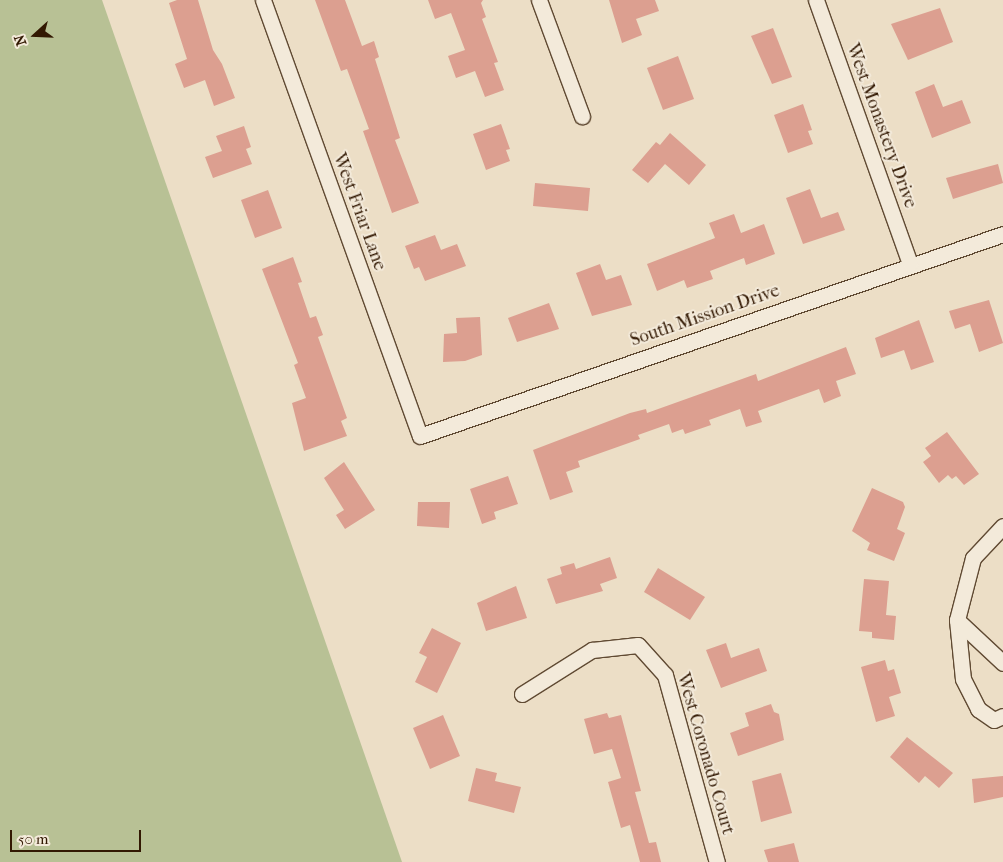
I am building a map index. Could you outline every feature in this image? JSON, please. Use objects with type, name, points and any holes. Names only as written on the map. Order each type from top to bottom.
[{"type":"street","name":"West Friar Lane","points":[[263,0],[420,436]]},
{"type":"street","points":[[539,0],[582,116]]},
{"type":"street","name":"West Monastery Drive","points":[[816,0],[910,264]]},
{"type":"street","name":"South Mission Drive","points":[[420,436],[910,264],[1003,234]]},
{"type":"street","points":[[1003,526],[973,558],[957,620],[963,678],[978,708],[994,720],[1003,716]]},
{"type":"street","points":[[957,620],[1003,663]]},
{"type":"street","name":"West Coronado Court","points":[[522,694],[592,650],[638,645],[665,675],[717,862]]},
{"type":"green space","points":[[0,0],[102,0],[402,862],[0,862]]},
{"type":"building","points":[[177,0],[198,0],[213,50],[222,64],[235,98],[214,106],[205,80],[184,88],[175,64],[187,59],[169,3]]},
{"type":"building","points":[[315,0],[345,0],[362,46],[374,41],[379,57],[375,59],[400,138],[395,140],[419,203],[392,213],[363,131],[369,129],[347,69],[341,71]]},
{"type":"building","points":[[428,0],[483,0],[481,3],[486,17],[482,19],[498,62],[494,63],[504,90],[485,97],[475,71],[456,78],[448,56],[465,50],[451,13],[435,19]]},
{"type":"building","points":[[609,0],[655,0],[659,11],[636,19],[642,35],[622,43]]},
{"type":"building","points":[[940,8],[953,42],[908,60],[891,24]]},
{"type":"building","points":[[773,28],[792,77],[772,84],[751,36]]},
{"type":"building","points":[[678,56],[694,99],[663,110],[647,68]]},
{"type":"building","points":[[934,84],[943,107],[962,100],[971,123],[932,138],[915,92]]},
{"type":"building","points":[[803,104],[812,130],[808,131],[813,144],[788,153],[774,115]]},
{"type":"building","points":[[501,124],[510,149],[506,150],[510,161],[486,170],[473,134]]},
{"type":"building","points":[[244,126],[251,147],[246,149],[252,164],[213,178],[205,157],[222,151],[216,136]]},
{"type":"building","points":[[670,133],[706,165],[689,185],[665,164],[648,183],[632,170],[656,142],[660,145]]},
{"type":"building","points":[[998,164],[1003,183],[953,199],[946,178]]},
{"type":"building","points":[[535,183],[590,188],[588,211],[533,206]]},
{"type":"building","points":[[810,189],[821,218],[838,212],[845,230],[803,244],[786,198]]},
{"type":"building","points":[[268,190],[282,228],[255,238],[241,200]]},
{"type":"building","points":[[734,214],[741,233],[764,224],[775,254],[746,265],[744,258],[710,271],[713,279],[687,288],[684,280],[657,291],[647,264],[715,238],[709,223]]},
{"type":"building","points":[[435,235],[441,250],[457,244],[466,266],[425,281],[419,267],[414,269],[405,246]]},
{"type":"building","points":[[293,257],[302,282],[298,283],[310,318],[316,316],[323,335],[318,337],[347,418],[341,421],[347,436],[304,451],[292,403],[306,398],[294,365],[298,363],[262,269]]},
{"type":"building","points":[[600,264],[606,280],[621,275],[632,305],[592,316],[576,273]]},
{"type":"building","points":[[989,300],[1003,343],[979,352],[970,324],[955,329],[949,311]]},
{"type":"building","points":[[549,303],[559,329],[517,342],[508,318]]},
{"type":"building","points":[[480,317],[482,355],[465,361],[443,362],[444,334],[457,333],[456,318]]},
{"type":"building","points":[[919,320],[934,362],[911,370],[904,350],[881,358],[875,338]]},
{"type":"building","points":[[846,347],[856,374],[836,381],[841,396],[824,403],[819,389],[758,411],[762,422],[746,427],[740,409],[709,420],[711,425],[685,434],[683,429],[672,433],[669,424],[638,435],[640,439],[578,461],[580,467],[566,472],[573,492],[550,500],[533,450],[630,413],[646,409],[647,413],[756,374],[758,381]]},
{"type":"building","points":[[947,432],[979,474],[964,485],[956,476],[952,479],[948,475],[939,483],[923,462],[931,456],[925,448]]},
{"type":"building","points":[[344,462],[375,510],[345,529],[336,515],[344,510],[324,478]]},
{"type":"building","points":[[508,476],[518,504],[494,512],[496,519],[482,524],[470,489]]},
{"type":"building","points":[[872,488],[903,502],[905,507],[897,529],[905,533],[894,561],[867,550],[870,543],[852,531]]},
{"type":"building","points":[[418,502],[450,502],[449,528],[417,526]]},
{"type":"building","points":[[610,557],[617,578],[600,584],[603,591],[556,604],[547,579],[562,574],[560,567],[574,563],[576,569]]},
{"type":"building","points":[[658,568],[705,597],[690,620],[644,592]]},
{"type":"building","points":[[864,579],[889,581],[886,615],[896,616],[894,640],[872,638],[872,632],[859,631]]},
{"type":"building","points":[[516,586],[527,618],[486,631],[477,603]]},
{"type":"building","points":[[432,628],[461,643],[437,693],[415,682],[427,657],[419,653]]},
{"type":"building","points":[[726,643],[731,658],[759,648],[767,671],[721,688],[706,650]]},
{"type":"building","points":[[885,660],[888,671],[894,669],[901,693],[889,697],[895,716],[876,722],[861,667]]},
{"type":"building","points":[[771,704],[774,712],[779,714],[784,740],[738,756],[730,733],[749,726],[745,713]]},
{"type":"building","points":[[607,713],[609,718],[621,715],[641,791],[635,792],[649,843],[656,842],[661,862],[640,862],[630,825],[621,828],[608,782],[621,778],[612,749],[594,754],[584,719]]},
{"type":"building","points":[[443,715],[460,756],[430,769],[413,728]]},
{"type":"building","points":[[907,737],[953,773],[939,788],[925,776],[919,783],[890,757]]},
{"type":"building","points":[[476,768],[497,773],[495,781],[521,787],[514,813],[468,801]]},
{"type":"building","points":[[781,773],[792,813],[761,822],[752,781]]},
{"type":"building","points":[[1003,776],[1003,797],[974,803],[972,779]]},
{"type":"building","points":[[794,843],[799,862],[768,862],[764,850]]}]
